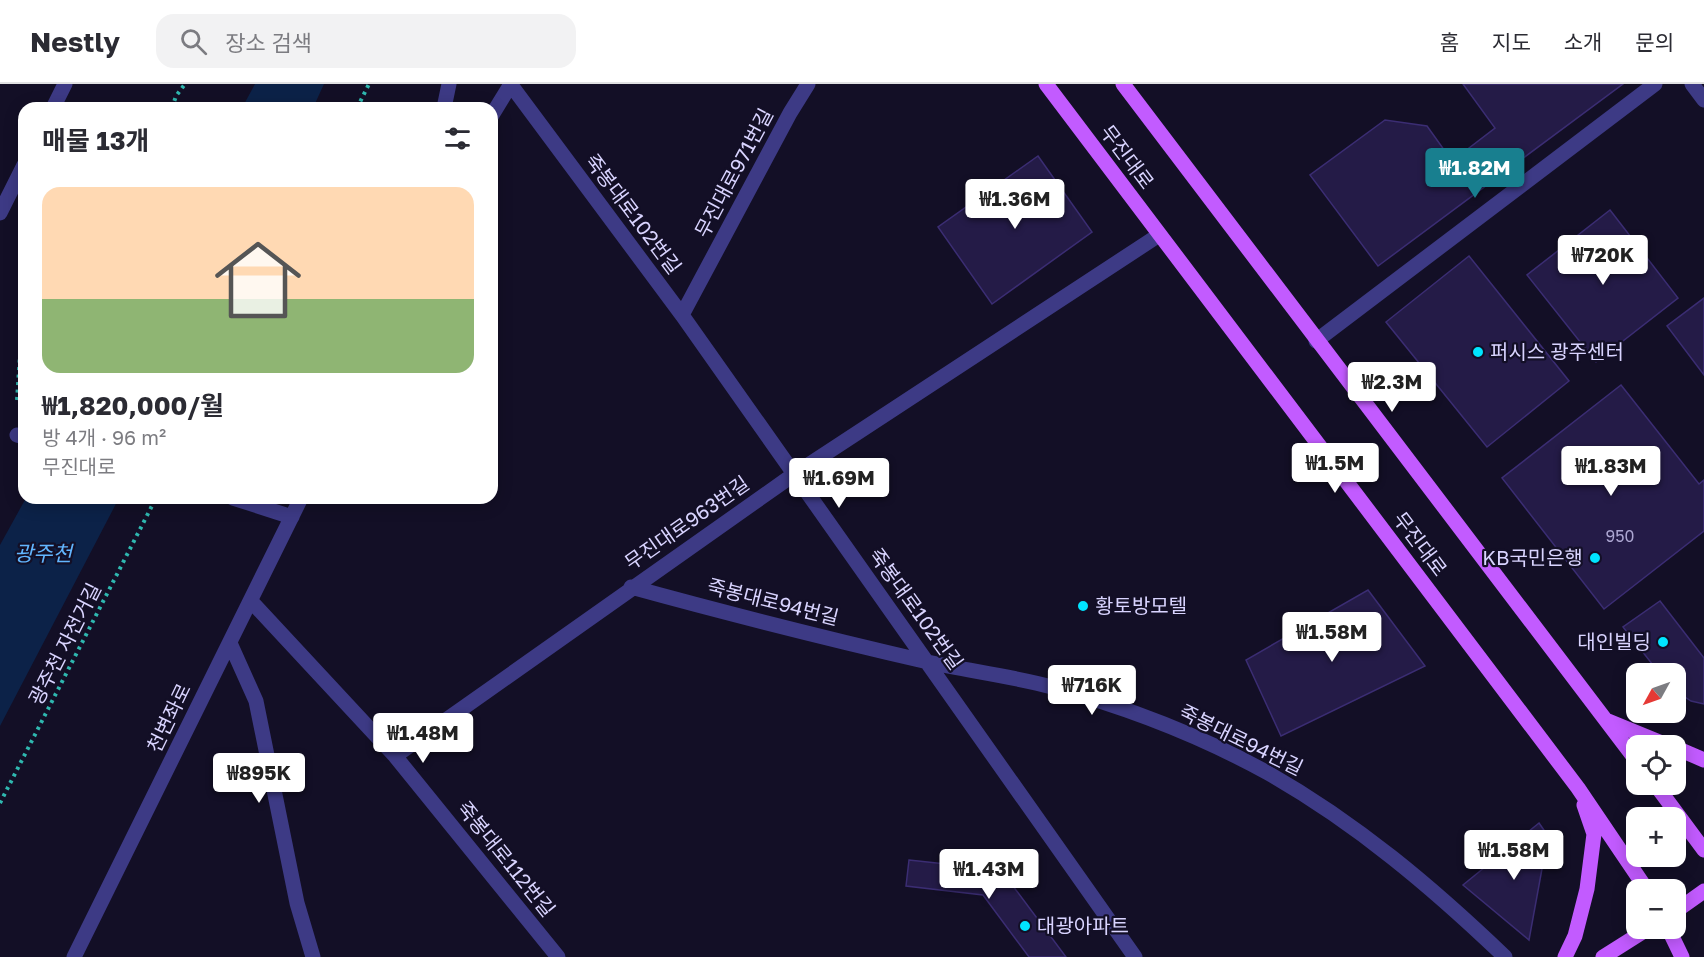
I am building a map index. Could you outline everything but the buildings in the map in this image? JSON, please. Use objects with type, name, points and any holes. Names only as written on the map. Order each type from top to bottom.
[{"type":"main road","name":"무진대로","points":[[1046,84],[1578,789],[1639,879]]},
{"type":"main road","name":"무진대로","points":[[1123,84],[1626,746]]},
{"type":"main road","points":[[1607,720],[1643,735]]},
{"type":"main road","points":[[1686,752],[1704,760]]},
{"type":"main road","points":[[1564,957],[1575,936],[1587,889],[1594,834],[1578,789]]},
{"type":"main road","points":[[1663,795],[1704,850]]},
{"type":"main road","points":[[1686,904],[1704,891]]},
{"type":"main road","points":[[1604,957],[1631,939]]},
{"type":"main road","points":[[1673,939],[1682,957]]},
{"type":"street","points":[[56,102],[65,84]]},
{"type":"street","points":[[445,102],[449,84]]},
{"type":"street","points":[[498,105],[511,84]]},
{"type":"street","name":"죽봉대로102번길","points":[[511,84],[682,315],[1135,957]]},
{"type":"street","name":"무진대로971번길","points":[[682,315],[790,113],[808,84]]},
{"type":"street","points":[[1316,341],[1655,84]]},
{"type":"street","points":[[1692,84],[1704,100]]},
{"type":"street","points":[[0,213],[18,177]]},
{"type":"street","name":"무진대로963번길","points":[[395,756],[631,587],[793,475],[1159,235]]},
{"type":"street","points":[[252,504],[292,517]]},
{"type":"street","name":"천변좌로","points":[[74,957],[299,504]]},
{"type":"street","name":"죽봉대로94번길","points":[[631,587],[929,662],[1049,686],[1097,700],[1174,729],[1267,772],[1334,813],[1451,905],[1505,957]]},
{"type":"street","name":"죽봉대로112번길","points":[[251,602],[395,756],[558,957]]},
{"type":"street","points":[[230,643],[256,701],[295,891],[313,957]]},
{"type":"path","points":[[174,102],[185,84]]},
{"type":"path","points":[[360,102],[369,84]]},
{"type":"path","points":[[17,400],[18,385]]},
{"type":"path","name":"광주천 자전거길","points":[[0,803],[153,504]]},
{"type":"water","points":[[255,84],[324,84],[316,102],[245,102]]},
{"type":"water","name":"광주천","points":[[23,504],[116,504],[0,726],[0,545]]},
{"type":"place","name":"퍼시스 광주센터","points":[[1478,352]]},
{"type":"place","name":"KB국민은행","points":[[1595,558]]},
{"type":"place","name":"황토방모텔","points":[[1083,606]]},
{"type":"place","name":"대인빌딩","points":[[1663,642]]},
{"type":"place","name":"대광아파트","points":[[1025,926]]}]
